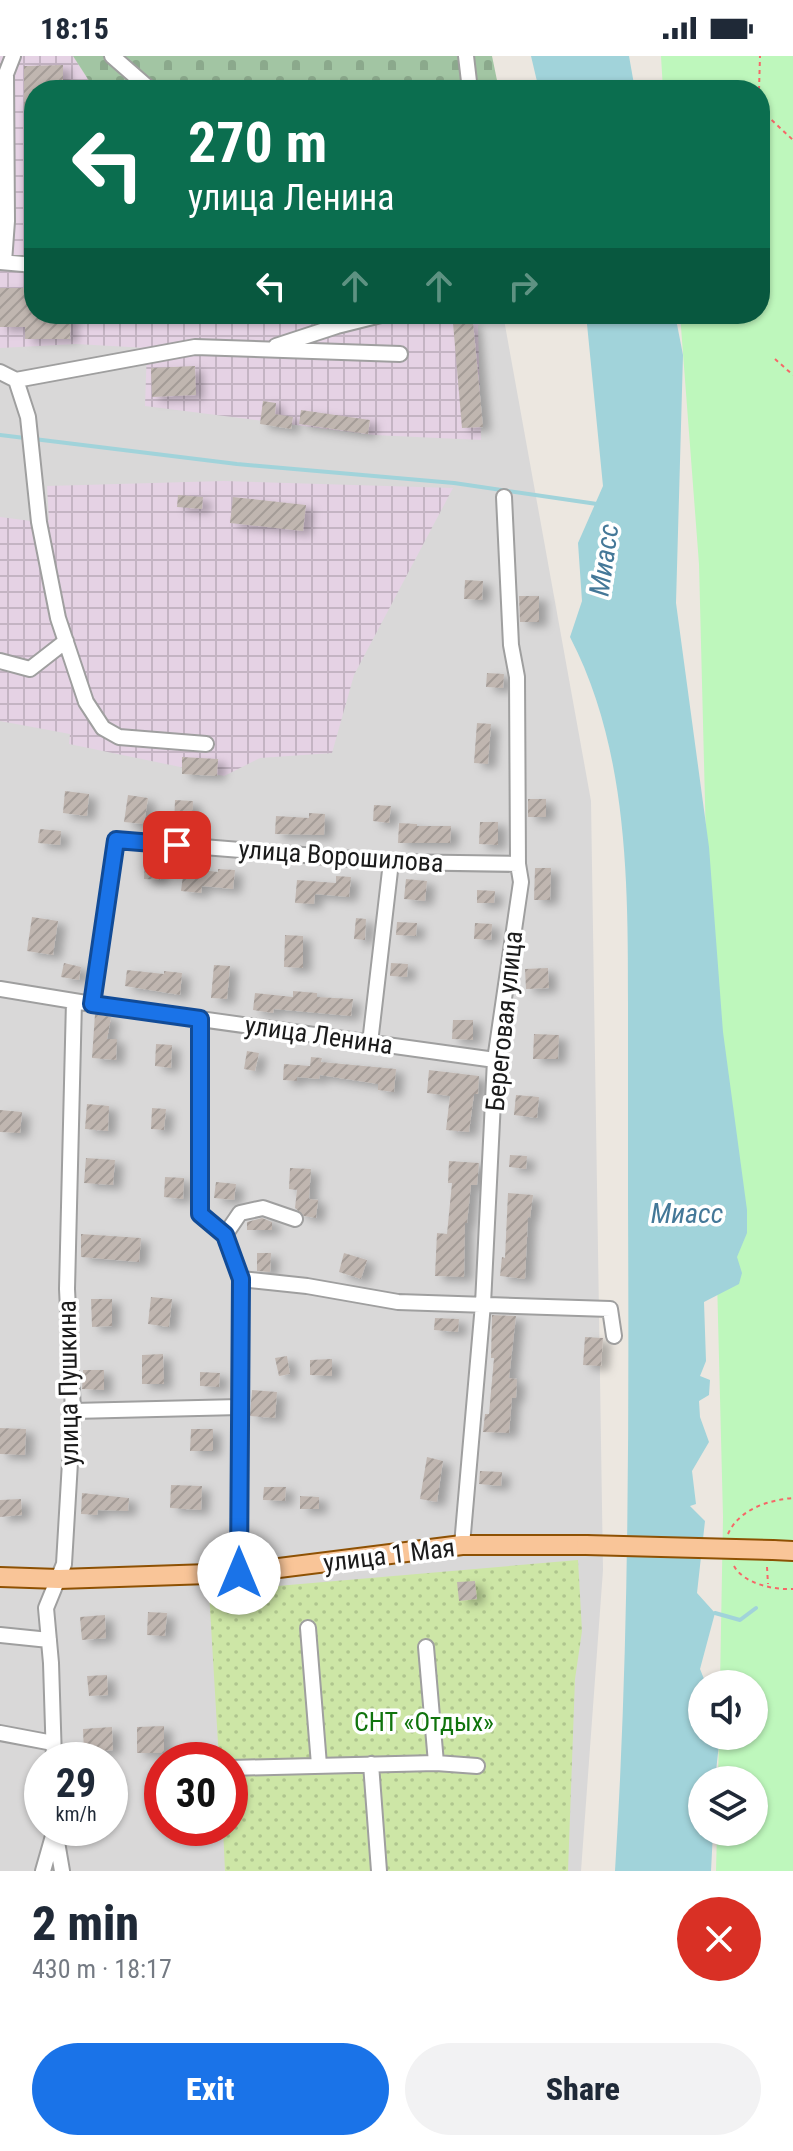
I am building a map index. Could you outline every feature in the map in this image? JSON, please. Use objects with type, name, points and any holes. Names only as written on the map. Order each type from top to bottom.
[{"type":"main road","name":"улица 1 Мая","points":[[0,1577],[59,1579],[239,1573],[462,1545],[793,1551]]},
{"type":"street","points":[[13,56],[6,74],[7,221],[2,262],[24,264]]},
{"type":"street","points":[[112,56],[140,80]]},
{"type":"street","points":[[466,56],[469,80]]},
{"type":"street","points":[[265,349],[345,324]]},
{"type":"street","points":[[0,372],[16,380],[195,347],[400,354]]},
{"type":"street","points":[[16,380],[28,417],[39,522],[58,618],[86,702],[103,728],[119,737],[206,744]]},
{"type":"street","name":"Береговая улица","points":[[462,1545],[483,1304],[495,1060],[521,882],[518,864],[517,677],[511,645],[504,497]]},
{"type":"street","points":[[0,661],[30,669],[66,641]]},
{"type":"street","name":"улица Ворошилова","points":[[92,1004],[116,840],[391,862],[518,864]]},
{"type":"street","points":[[370,1043],[391,862]]},
{"type":"street","name":"улица Ленина","points":[[0,989],[495,1060]]},
{"type":"street","name":"улица Пушкина","points":[[53,1742],[46,1608],[64,1564],[73,1411],[67,1289],[74,1001]]},
{"type":"street","points":[[200,1019],[200,1214],[225,1235],[241,1279],[239,1573]]},
{"type":"street","points":[[225,1235],[240,1213],[263,1208],[295,1219]]},
{"type":"street","points":[[241,1279],[307,1286],[398,1302],[610,1309],[614,1336]]},
{"type":"street","points":[[73,1411],[240,1407]]},
{"type":"street","points":[[308,1628],[319,1765]]},
{"type":"street","points":[[0,1635],[49,1640]]},
{"type":"street","points":[[426,1647],[436,1763]]},
{"type":"street","points":[[0,1733],[48,1742]]},
{"type":"street","points":[[248,1767],[436,1763],[477,1766]]},
{"type":"street","points":[[371,1764],[379,1871]]},
{"type":"street","points":[[43,1871],[50,1846]]},
{"type":"street","points":[[58,1846],[62,1871]]},
{"type":"path","points":[[759,80],[760,56]]},
{"type":"path","points":[[770,118],[793,140]]},
{"type":"path","points":[[775,359],[793,375]]},
{"type":"path","points":[[768,1587],[770,1550]]},
{"type":"path","points":[[775,1590],[793,1589]]},
{"type":"shaded area","points":[[0,56],[73,56],[89,80],[24,80],[24,324],[505,324],[591,801],[603,1570],[581,1871],[0,1871]]},
{"type":"shaded area","points":[[0,56],[73,56],[89,80],[24,80],[24,324],[481,324],[478,325],[481,440],[374,435],[145,406],[147,348],[76,344],[0,348]]},
{"type":"shaded area","points":[[224,481],[453,488],[354,675],[332,753],[260,758],[224,776],[69,744],[70,734],[0,721],[0,517],[39,522],[49,520],[47,486]]},
{"type":"green space","points":[[73,56],[492,56],[497,80],[89,80]]},
{"type":"green space","points":[[661,56],[793,56],[793,1871],[716,1871],[717,1846],[768,1846],[768,1766],[718,1766],[719,1750],[768,1750],[768,1670],[720,1670],[723,1517],[699,564],[681,324],[770,324],[770,80],[662,80]]},
{"type":"green space","name":"СНТ «Отдых»","points":[[578,1560],[582,1631],[575,1679],[568,1871],[225,1871],[224,1846],[248,1846],[248,1742],[218,1742],[209,1592]]},
{"type":"water","points":[[531,56],[629,56],[633,80],[537,80]]},
{"type":"water","name":"Миасс","points":[[587,324],[677,324],[683,355],[676,603],[709,847],[723,1032],[747,1210],[747,1233],[737,1257],[742,1273],[739,1284],[704,1302],[706,1361],[700,1376],[710,1380],[709,1395],[699,1401],[700,1417],[709,1442],[692,1471],[696,1504],[690,1506],[705,1521],[697,1593],[715,1613],[700,1670],[688,1670],[688,1750],[718,1750],[717,1766],[688,1766],[688,1846],[712,1846],[711,1871],[615,1871],[627,1537],[627,910],[621,816],[614,770],[604,724],[570,637],[582,601],[578,543],[603,486]]},
{"type":"building","points":[[63,65],[63,80],[24,80],[24,66]]},
{"type":"building","points":[[0,288],[24,288],[24,324],[71,324],[70,339],[25,339],[25,327],[0,327]]},
{"type":"building","points":[[453,324],[473,324],[483,427],[462,428]]},
{"type":"building","points":[[195,366],[196,395],[152,397],[151,368]]},
{"type":"building","points":[[263,401],[276,403],[275,414],[293,417],[291,429],[260,424]]},
{"type":"building","points":[[301,410],[370,420],[368,434],[299,424]]},
{"type":"building","points":[[178,495],[203,497],[202,509],[177,507]]},
{"type":"building","points":[[233,497],[306,505],[303,531],[230,523]]},
{"type":"building","points":[[465,580],[483,581],[482,600],[464,599]]},
{"type":"building","points":[[519,596],[539,596],[539,622],[520,622]]},
{"type":"building","points":[[487,673],[504,674],[503,688],[486,687]]},
{"type":"building","points":[[477,723],[491,724],[488,764],[474,763]]},
{"type":"building","points":[[182,757],[218,759],[217,776],[182,774]]},
{"type":"building","points":[[65,791],[89,794],[87,816],[63,813]]},
{"type":"building","points":[[128,795],[148,798],[144,824],[124,822]]},
{"type":"building","points":[[528,799],[546,799],[546,817],[528,817]]},
{"type":"building","points":[[175,800],[193,801],[192,826],[174,825]]},
{"type":"building","points":[[374,805],[391,806],[389,823],[373,821]]},
{"type":"building","points":[[309,813],[325,814],[324,835],[275,834],[276,816],[309,818]]},
{"type":"building","points":[[480,822],[498,822],[498,845],[479,844]]},
{"type":"building","points":[[399,823],[451,826],[450,843],[398,843]]},
{"type":"building","points":[[40,829],[61,831],[60,845],[38,843]]},
{"type":"building","points":[[145,859],[161,860],[160,880],[144,879]]},
{"type":"building","points":[[184,868],[218,872],[218,869],[235,870],[233,889],[202,886],[201,893],[181,891]]},
{"type":"building","points":[[535,868],[551,868],[550,900],[534,900]]},
{"type":"building","points":[[336,876],[351,877],[349,897],[315,894],[314,904],[295,903],[297,880],[336,883]]},
{"type":"building","points":[[406,879],[427,881],[425,901],[404,899]]},
{"type":"building","points":[[477,890],[495,891],[494,903],[477,903]]},
{"type":"building","points":[[32,917],[58,921],[53,955],[27,951]]},
{"type":"building","points":[[356,918],[366,919],[365,940],[354,939]]},
{"type":"building","points":[[397,922],[417,923],[416,936],[396,935]]},
{"type":"building","points":[[475,923],[492,924],[491,940],[474,939]]},
{"type":"building","points":[[285,935],[303,936],[303,968],[284,967]]},
{"type":"building","points":[[64,963],[81,967],[79,980],[61,977]]},
{"type":"building","points":[[391,963],[408,964],[407,977],[390,976]]},
{"type":"building","points":[[214,965],[230,966],[227,999],[211,998]]},
{"type":"building","points":[[548,968],[549,988],[526,989],[525,969]]},
{"type":"building","points":[[127,970],[182,973],[180,995],[125,986]]},
{"type":"building","points":[[293,991],[317,993],[317,997],[353,999],[351,1016],[253,1010],[255,993],[293,997]]},
{"type":"building","points":[[95,1014],[111,1017],[107,1039],[117,1039],[116,1060],[92,1058]]},
{"type":"building","points":[[453,1020],[473,1020],[473,1040],[452,1039]]},
{"type":"building","points":[[534,1034],[559,1035],[558,1059],[533,1059]]},
{"type":"building","points":[[156,1044],[172,1045],[171,1068],[155,1066]]},
{"type":"building","points":[[247,1051],[259,1053],[255,1071],[244,1069]]},
{"type":"building","points":[[311,1057],[322,1058],[321,1062],[396,1069],[394,1092],[378,1090],[378,1084],[320,1075],[319,1079],[297,1077],[297,1081],[283,1080],[284,1064],[310,1066]]},
{"type":"building","points":[[429,1070],[479,1076],[469,1132],[446,1130],[450,1096],[427,1093]]},
{"type":"building","points":[[516,1095],[539,1097],[537,1118],[514,1115]]},
{"type":"building","points":[[87,1104],[109,1106],[108,1131],[85,1129]]},
{"type":"building","points":[[152,1108],[166,1109],[164,1130],[151,1129]]},
{"type":"building","points":[[0,1110],[22,1112],[20,1133],[0,1132]]},
{"type":"building","points":[[510,1155],[527,1156],[526,1169],[509,1167]]},
{"type":"building","points":[[86,1158],[115,1160],[113,1185],[84,1183]]},
{"type":"building","points":[[449,1161],[479,1163],[477,1185],[471,1185],[465,1223],[464,1277],[435,1276],[437,1233],[447,1234],[452,1183],[448,1183]]},
{"type":"building","points":[[290,1168],[311,1169],[309,1199],[318,1200],[316,1218],[304,1216],[295,1208],[297,1190],[289,1189]]},
{"type":"building","points":[[165,1177],[184,1178],[183,1199],[164,1197]]},
{"type":"building","points":[[216,1182],[236,1184],[234,1200],[214,1198]]},
{"type":"building","points":[[508,1193],[533,1195],[528,1217],[525,1279],[500,1276],[502,1257],[505,1258]]},
{"type":"building","points":[[262,1218],[272,1222],[272,1230],[247,1230],[247,1222]]},
{"type":"building","points":[[81,1234],[141,1238],[139,1262],[81,1257]]},
{"type":"building","points":[[257,1253],[271,1253],[270,1272],[257,1271]]},
{"type":"building","points":[[344,1253],[367,1260],[361,1279],[339,1272]]},
{"type":"building","points":[[151,1297],[172,1299],[169,1327],[148,1324]]},
{"type":"building","points":[[91,1299],[112,1299],[112,1326],[92,1327]]},
{"type":"building","points":[[492,1315],[516,1316],[509,1378],[517,1379],[516,1398],[512,1398],[509,1433],[483,1432],[485,1414],[489,1414],[494,1358],[491,1358]]},
{"type":"building","points":[[435,1318],[459,1319],[458,1332],[434,1330]]},
{"type":"building","points":[[585,1337],[603,1338],[601,1366],[583,1365]]},
{"type":"building","points":[[163,1354],[164,1384],[142,1384],[142,1355]]},
{"type":"building","points":[[287,1356],[290,1374],[279,1376],[275,1358]]},
{"type":"building","points":[[332,1359],[332,1376],[310,1375],[310,1360]]},
{"type":"building","points":[[83,1370],[104,1370],[104,1390],[82,1389]]},
{"type":"building","points":[[200,1372],[220,1373],[219,1387],[200,1386]]},
{"type":"building","points":[[252,1390],[277,1392],[275,1418],[250,1416]]},
{"type":"building","points":[[0,1428],[26,1429],[25,1455],[0,1454]]},
{"type":"building","points":[[191,1429],[213,1429],[213,1451],[190,1451]]},
{"type":"building","points":[[427,1457],[443,1461],[437,1502],[420,1499]]},
{"type":"building","points":[[480,1471],[502,1472],[501,1486],[479,1484]]},
{"type":"building","points":[[171,1485],[202,1486],[201,1510],[170,1508]]},
{"type":"building","points":[[264,1487],[286,1487],[285,1501],[263,1500]]},
{"type":"building","points":[[82,1493],[129,1498],[128,1511],[98,1510],[97,1515],[81,1514]]},
{"type":"building","points":[[300,1496],[319,1497],[319,1509],[300,1509]]},
{"type":"building","points":[[21,1499],[22,1515],[0,1517],[0,1500]]},
{"type":"building","points":[[475,1581],[477,1599],[459,1601],[457,1582]]},
{"type":"building","points":[[148,1612],[167,1613],[165,1636],[147,1635]]},
{"type":"building","points":[[105,1615],[106,1638],[82,1640],[80,1617]]},
{"type":"building","points":[[107,1675],[108,1695],[89,1696],[87,1676]]},
{"type":"building","points":[[164,1726],[164,1742],[144,1742],[144,1753],[137,1753],[137,1727]]},
{"type":"building","points":[[112,1727],[113,1742],[84,1742],[83,1729]]},
{"type":"waterway","points":[[0,435],[25,438]]},
{"type":"waterway","points":[[34,439],[237,464],[454,483],[597,504]]},
{"type":"waterway","points":[[715,1613],[740,1620],[756,1608]]},
{"type":"route","points":[[177,845],[116,840],[92,1004],[200,1019],[200,1214],[225,1235],[241,1279],[239,1573]]}]
